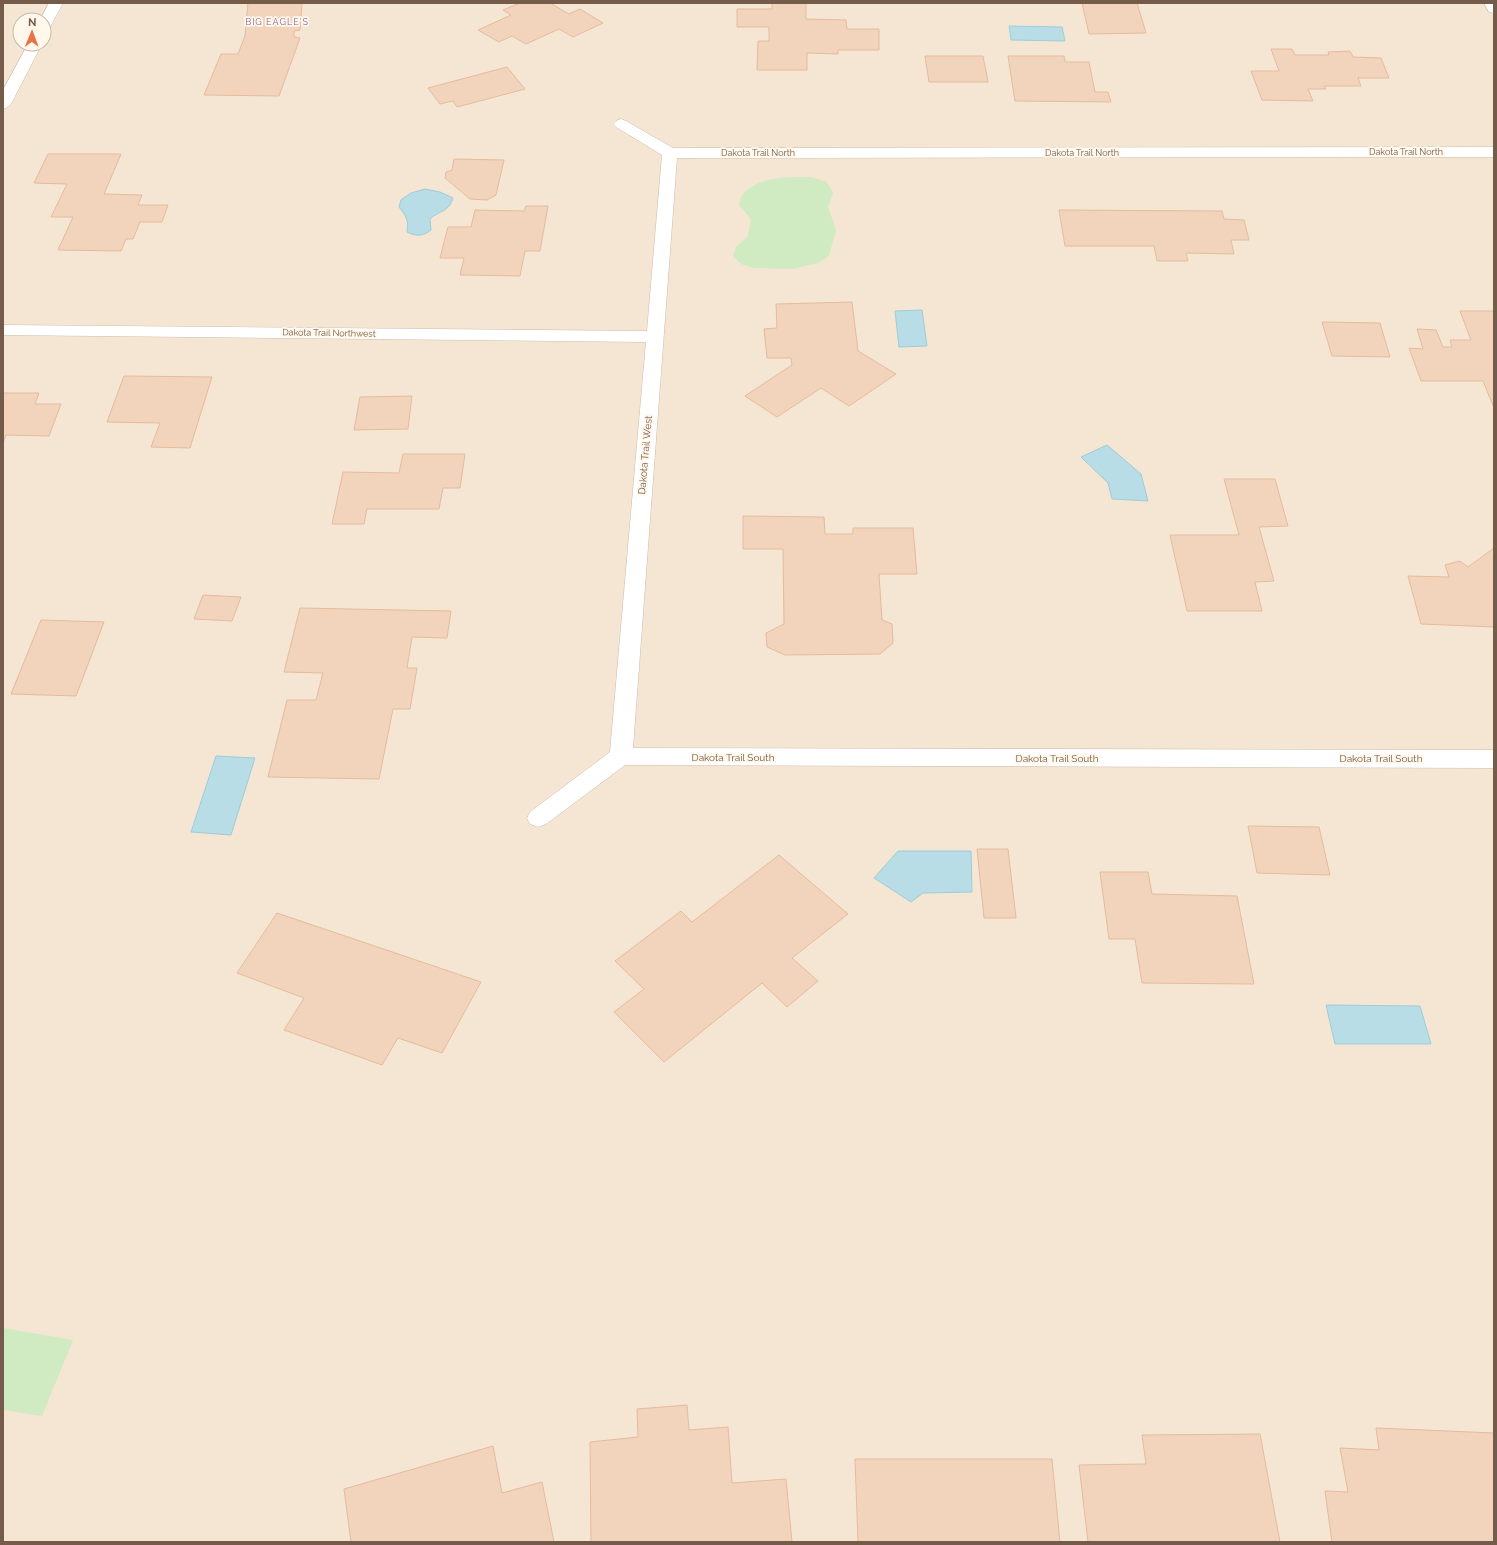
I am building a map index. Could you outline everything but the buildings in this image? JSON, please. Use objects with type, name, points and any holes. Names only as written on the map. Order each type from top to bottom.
[{"type":"street","points":[[51,12],[56,3]]},
{"type":"street","points":[[1491,3],[1494,9]]},
{"type":"street","points":[[3,104],[31,52]]},
{"type":"street","points":[[621,124],[670,153]]},
{"type":"street","name":"Dakota Trail North","points":[[670,153],[1494,152]]},
{"type":"street","name":"Dakota Trail West","points":[[621,756],[670,153]]},
{"type":"street","name":"Dakota Trail Northwest","points":[[3,330],[655,337]]},
{"type":"street","points":[[538,818],[621,756]]},
{"type":"street","name":"Dakota Trail South","points":[[621,756],[1494,759]]},
{"type":"shaded area","points":[[3,3],[1494,3],[1494,1542],[3,1542]]},
{"type":"green space","points":[[811,177],[827,182],[833,193],[828,207],[836,230],[829,256],[818,263],[793,269],[753,268],[741,264],[733,256],[736,247],[748,236],[751,219],[739,205],[743,194],[751,187],[767,180]]},
{"type":"green space","points":[[3,1328],[73,1340],[42,1416],[3,1410]]},
{"type":"water","points":[[1009,26],[1062,27],[1065,41],[1011,40]]},
{"type":"water","points":[[425,189],[440,192],[453,198],[447,208],[430,219],[431,230],[423,235],[414,235],[407,232],[408,224],[399,207],[401,200],[411,193]]},
{"type":"water","points":[[922,310],[927,346],[899,347],[895,311]]},
{"type":"water","points":[[1107,445],[1141,474],[1148,501],[1112,499],[1108,483],[1081,457]]},
{"type":"water","points":[[216,756],[255,758],[231,835],[191,832]]},
{"type":"water","points":[[898,851],[971,851],[972,892],[923,893],[911,902],[874,878]]},
{"type":"water","points":[[1326,1005],[1420,1006],[1431,1044],[1335,1044]]},
{"type":"district","name":"BIG EAGLE'S","points":[[277,22]]}]
